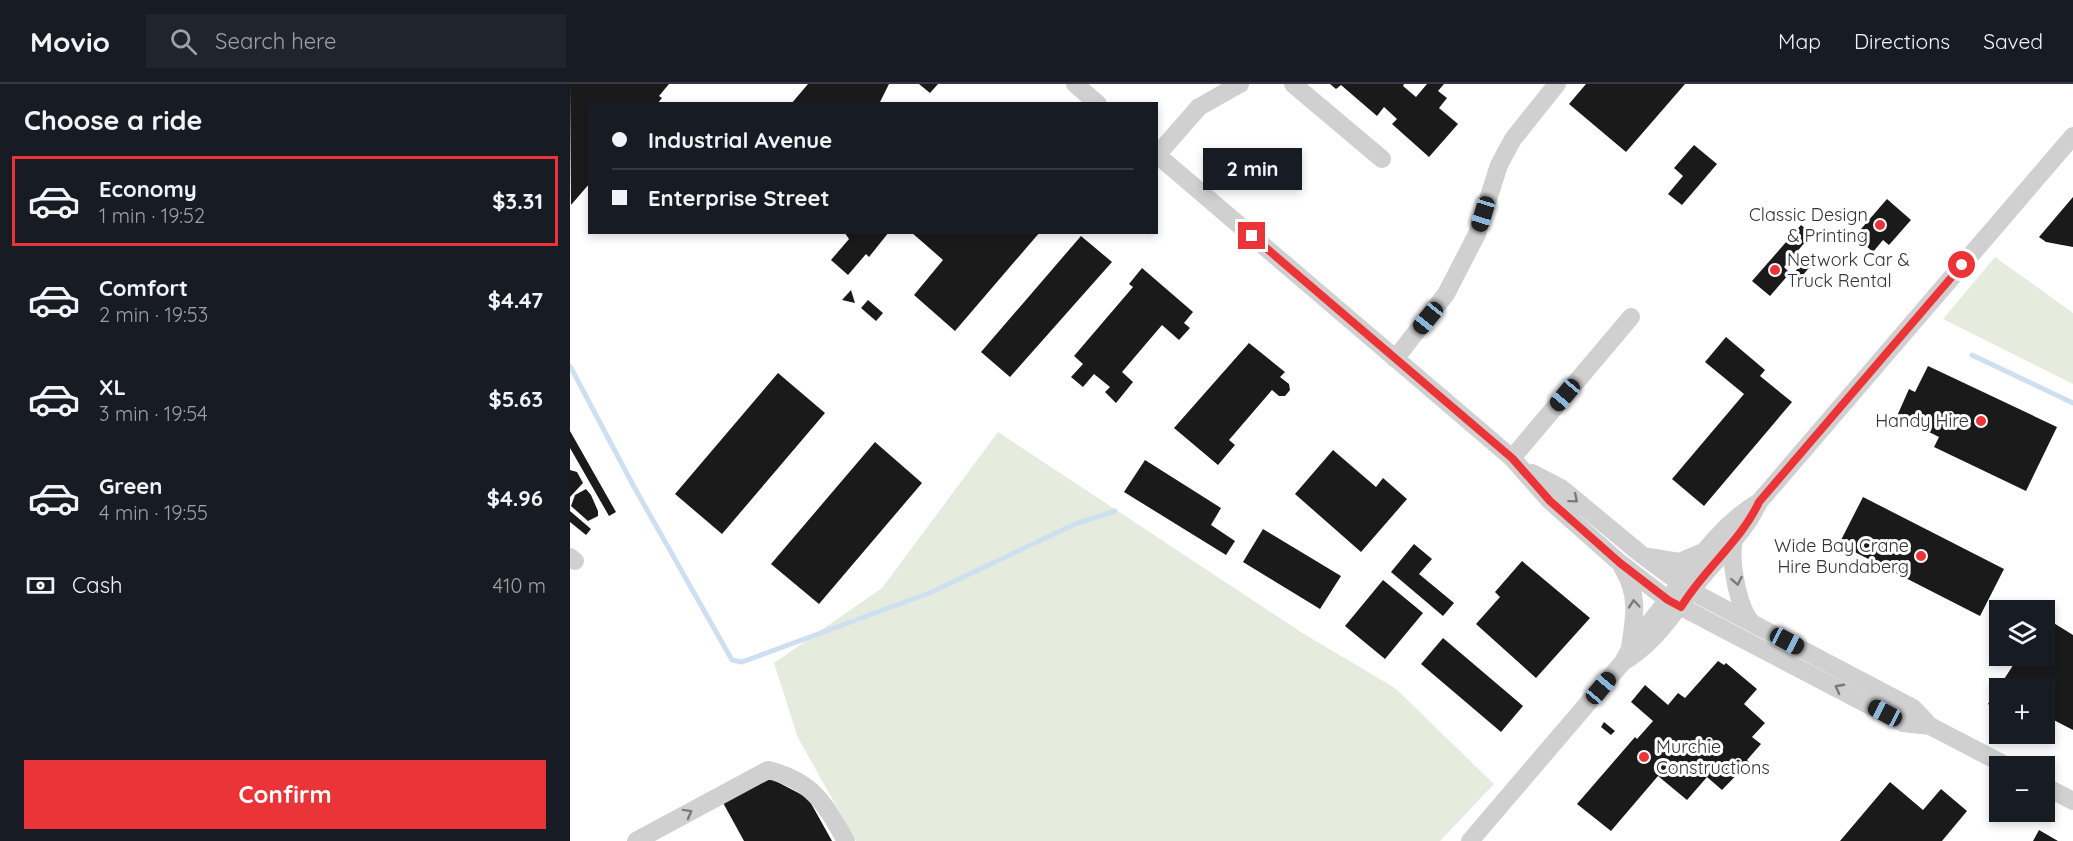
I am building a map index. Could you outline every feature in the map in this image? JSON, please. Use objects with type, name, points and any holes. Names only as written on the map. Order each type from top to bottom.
[{"type":"street","points":[[1075,84],[1096,102]]},
{"type":"street","points":[[1158,153],[1199,107],[1240,84]]},
{"type":"street","points":[[1293,84],[1382,159]]},
{"type":"street","points":[[1395,358],[1446,294],[1477,234],[1499,165],[1513,139],[1557,84]]},
{"type":"street","points":[[1685,587],[1751,520],[1759,502],[2073,136]]},
{"type":"street","points":[[1158,155],[1518,463],[1550,501],[1620,563],[1675,604],[1903,723],[1930,726]]},
{"type":"street","points":[[1518,463],[1631,317]]},
{"type":"street","points":[[1518,463],[1561,488],[1642,555],[1685,587],[1913,708],[1930,726],[1989,757]]},
{"type":"street","points":[[1626,655],[1643,650],[1709,549],[1739,513],[1759,502]]},
{"type":"street","points":[[1735,537],[1731,555],[1742,609],[1752,623]]},
{"type":"street","points":[[1642,555],[1664,562],[1679,562],[1690,560],[1709,549]]},
{"type":"street","points":[[1470,841],[1626,655],[1635,600],[1630,578],[1620,563]]},
{"type":"street","points":[[636,841],[768,770],[779,773],[818,795],[846,841]]},
{"type":"street","points":[[2055,792],[2073,801]]},
{"type":"shaded area","points":[[1995,257],[2073,313],[2073,384],[1943,319]]},
{"type":"shaded area","points":[[998,432],[1304,634],[1395,688],[1494,784],[1440,841],[856,841],[798,738],[774,663],[882,588]]},
{"type":"building","points":[[570,84],[669,84],[659,96],[662,98],[659,102],[588,102],[588,185],[571,205]]},
{"type":"building","points":[[808,84],[889,84],[880,102],[793,102]]},
{"type":"building","points":[[919,84],[938,84],[930,93]]},
{"type":"building","points":[[1330,84],[1404,84],[1403,86],[1416,97],[1427,84],[1444,84],[1438,91],[1447,98],[1439,108],[1458,124],[1429,157],[1392,124],[1397,119],[1384,107],[1377,116],[1341,85],[1336,89]]},
{"type":"building","points":[[1586,84],[1685,84],[1626,152],[1569,104]]},
{"type":"building","points":[[1694,145],[1717,164],[1682,205],[1668,194],[1683,176],[1674,168]]},
{"type":"building","points":[[2073,197],[2073,247],[2046,242],[2039,237]]},
{"type":"building","name":"Classic Design & Printing","points":[[1887,199],[1911,220],[1889,245],[1883,240],[1873,252],[1855,236]]},
{"type":"building","name":"Network Car & Truck Rental","points":[[1801,225],[1812,234],[1784,267],[1790,273],[1770,296],[1752,281]]},
{"type":"building","points":[[845,234],[887,234],[869,257],[866,254],[848,275],[831,260],[849,239]]},
{"type":"building","points":[[913,234],[1038,234],[955,331],[914,295],[943,260]]},
{"type":"building","points":[[1081,236],[1112,262],[1010,377],[981,352]]},
{"type":"building","points":[[1807,258],[1813,263],[1798,281],[1792,275]]},
{"type":"building","points":[[1142,268],[1193,312],[1184,323],[1190,328],[1179,340],[1162,325],[1122,372],[1133,382],[1116,403],[1105,392],[1110,387],[1094,374],[1083,387],[1071,377],[1083,364],[1074,356],[1133,287],[1129,284]]},
{"type":"building","points":[[851,290],[855,303],[842,300]]},
{"type":"building","points":[[868,300],[883,313],[876,321],[861,308]]},
{"type":"building","points":[[1726,337],[1765,370],[1760,376],[1792,402],[1704,506],[1672,479],[1744,394],[1705,362]]},
{"type":"building","points":[[1249,343],[1285,372],[1280,377],[1289,384],[1290,390],[1285,396],[1279,396],[1272,390],[1229,440],[1235,445],[1218,465],[1174,428]]},
{"type":"building","name":"Handy Hire","points":[[1928,366],[2057,427],[2026,491],[1934,447],[1939,437],[1897,416],[1909,389],[1915,392]]},
{"type":"building","points":[[778,373],[825,413],[722,534],[675,494]]},
{"type":"building","points":[[570,431],[616,512],[609,516],[570,448]]},
{"type":"building","points":[[875,442],[922,483],[819,604],[771,564]]},
{"type":"building","points":[[1333,450],[1376,487],[1383,478],[1407,499],[1361,552],[1295,494]]},
{"type":"building","points":[[1145,460],[1221,508],[1211,525],[1235,541],[1226,555],[1124,492]]},
{"type":"building","points":[[570,470],[577,472],[583,483],[570,497]]},
{"type":"building","points":[[586,489],[598,511],[598,516],[588,521],[571,506],[575,495]]},
{"type":"building","name":"Wide Bay Crane Hire Bundaberg","points":[[1863,497],[2004,569],[1980,616],[1839,544]]},
{"type":"building","points":[[570,511],[591,529],[586,535],[570,522]]},
{"type":"building","points":[[1263,529],[1341,576],[1320,609],[1243,562]]},
{"type":"building","points":[[1414,544],[1432,559],[1419,574],[1454,603],[1443,616],[1391,572]]},
{"type":"building","points":[[1522,561],[1590,618],[1536,678],[1476,624],[1500,597],[1495,592]]},
{"type":"building","points":[[1383,580],[1423,613],[1385,659],[1345,626]]},
{"type":"building","points":[[2055,624],[2073,635],[2073,730],[2055,721],[2055,678],[2005,678],[2013,666],[2055,666]]},
{"type":"building","points":[[1443,638],[1523,706],[1501,732],[1421,664]]},
{"type":"building","points":[[1718,661],[1724,665],[1726,663],[1757,689],[1744,704],[1765,723],[1752,737],[1761,744],[1747,760],[1749,762],[1722,790],[1707,777],[1687,800],[1658,776],[1611,831],[1577,804],[1635,737],[1637,739],[1653,721],[1631,702],[1645,685],[1668,705],[1678,693],[1685,698]]},
{"type":"building","points":[[1604,722],[1615,731],[1611,735],[1601,727]]},
{"type":"building","points":[[766,776],[808,798],[832,841],[744,841],[722,801]]},
{"type":"building","points":[[1890,782],[1923,810],[1941,789],[1967,811],[1942,841],[1840,841]]},
{"type":"building","points":[[2039,830],[2058,841],[2033,841]]},
{"type":"waterway","points":[[1972,355],[2073,403]]},
{"type":"waterway","points":[[570,366],[633,485],[732,660],[742,662],[932,592],[1075,524],[1115,511]]},
{"type":"place","name":"Classic Design & Printing","points":[[1880,225]]},
{"type":"place","name":"Network Car & Truck Rental","points":[[1775,270]]},
{"type":"place","name":"Handy Hire","points":[[1981,421]]},
{"type":"place","name":"Wide Bay Crane Hire Bundaberg","points":[[1921,556]]},
{"type":"place","name":"Murchie Constructions","points":[[1644,757]]},
{"type":"route","points":[[1252,236],[1512,458],[1550,501],[1620,563],[1668,600],[1681,607],[1691,591],[1751,520],[1759,502],[1962,265]]}]
